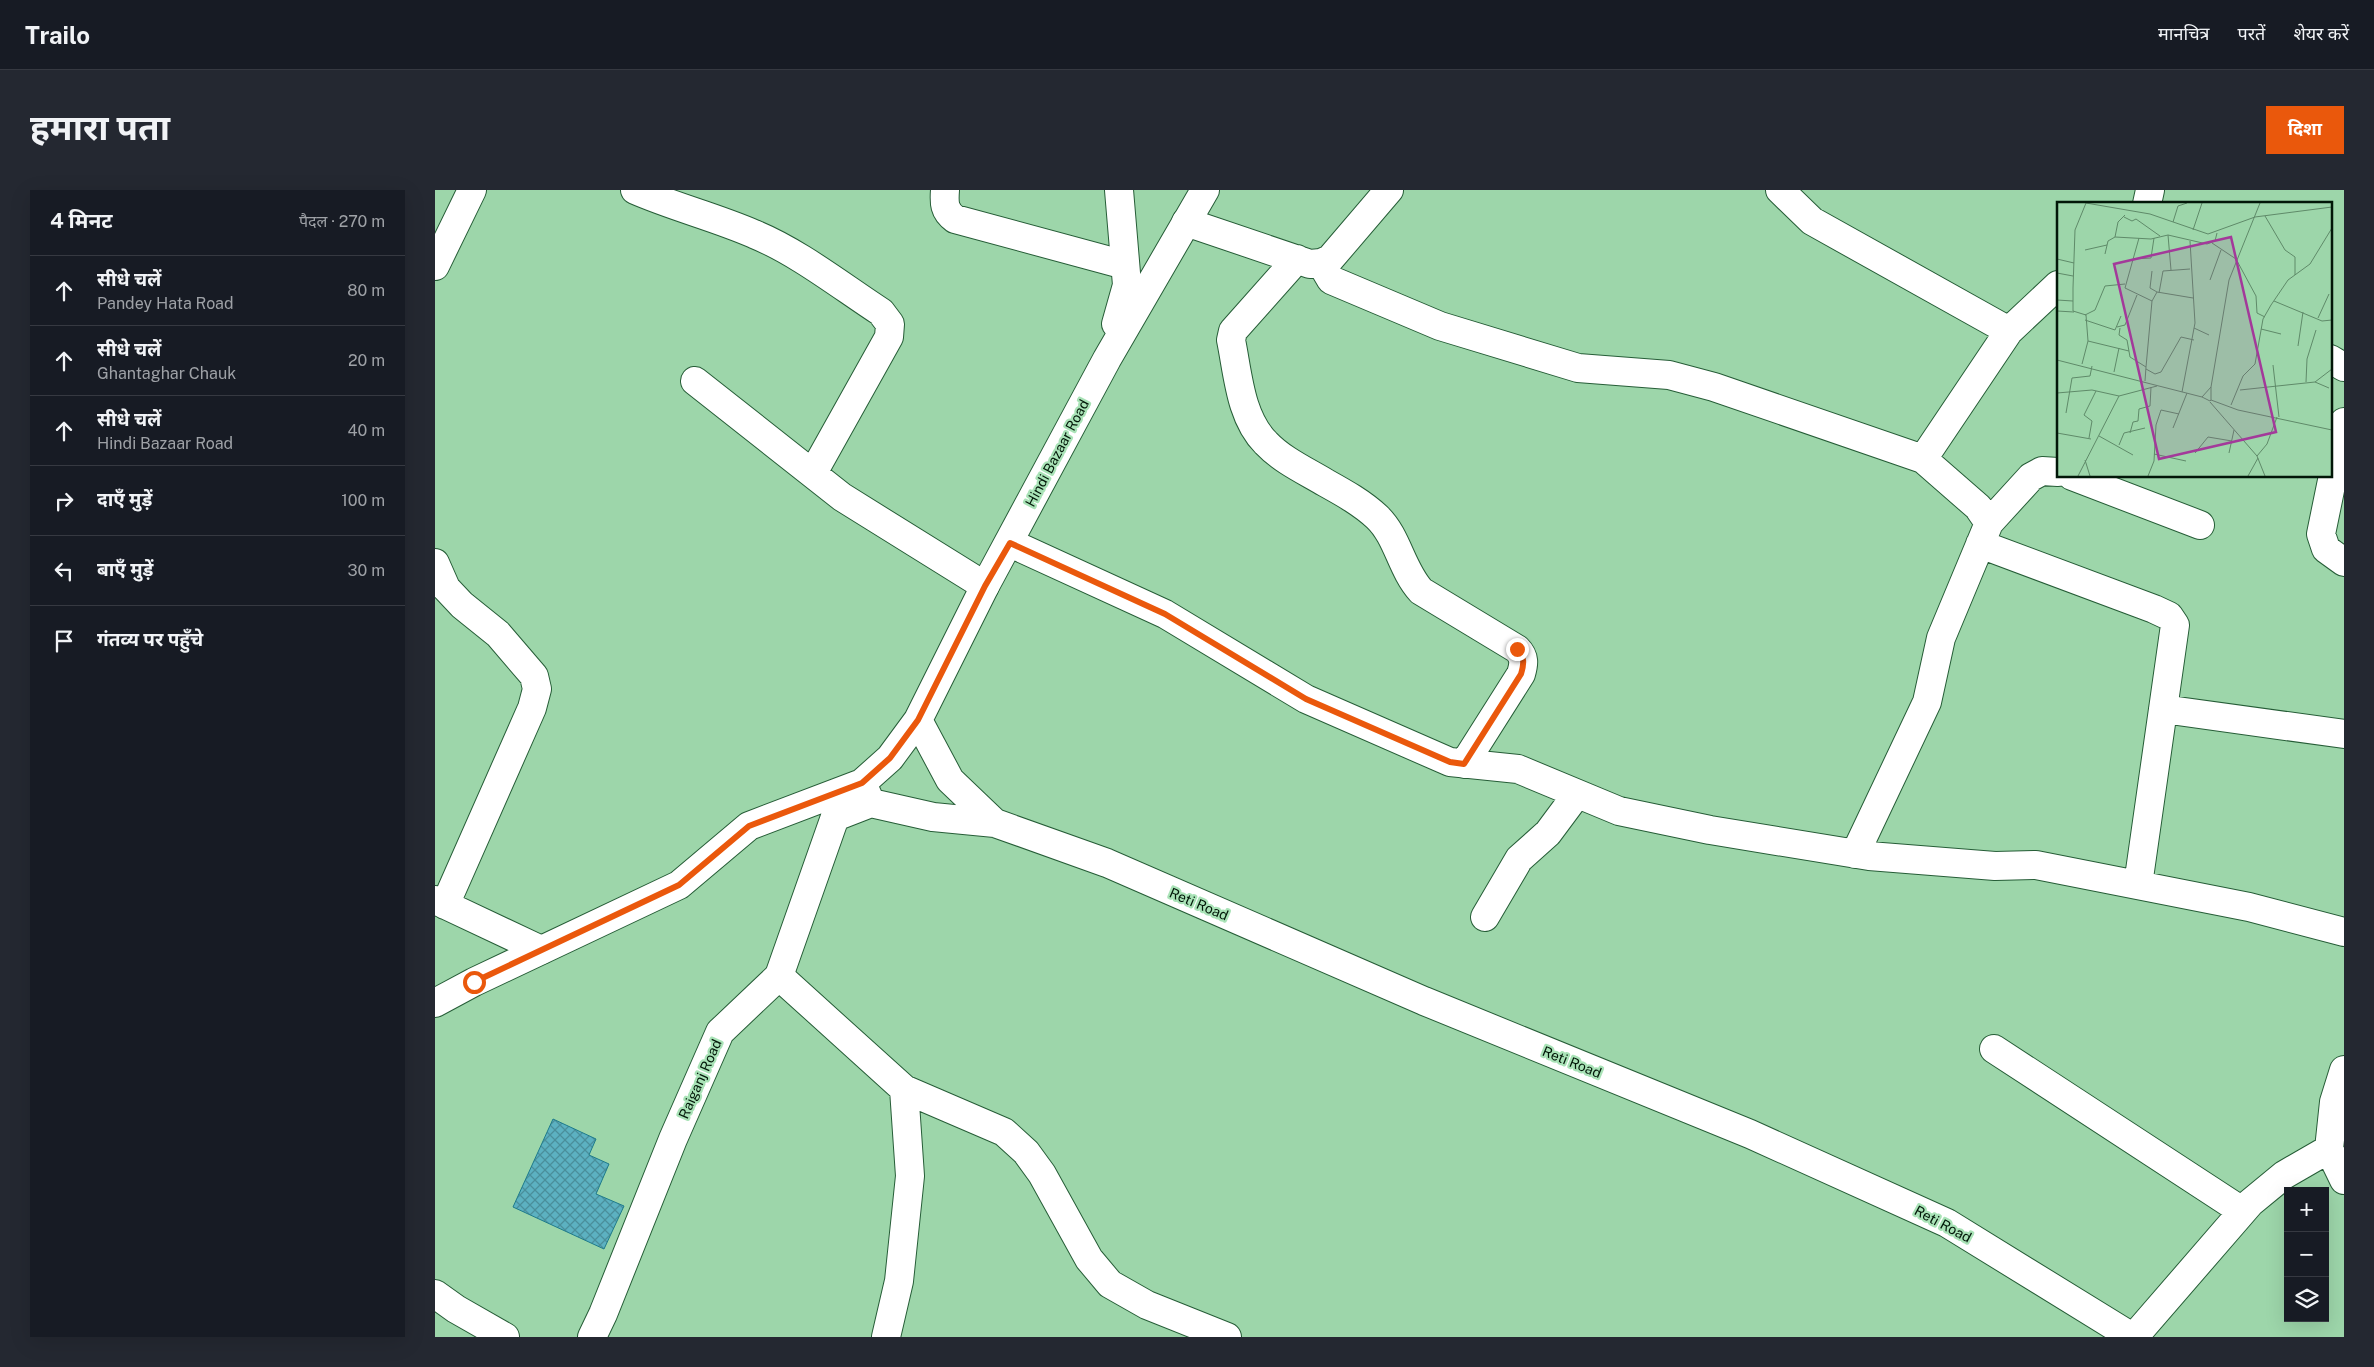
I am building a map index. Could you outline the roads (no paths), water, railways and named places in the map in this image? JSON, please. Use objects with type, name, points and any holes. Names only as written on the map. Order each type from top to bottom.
[{"type":"street","points":[[435,266],[472,190]]},
{"type":"street","points":[[635,190],[663,203],[755,234],[778,246],[881,312],[890,324],[889,337],[813,473]]},
{"type":"street","points":[[945,190],[944,204],[948,214],[955,219],[1125,265]]},
{"type":"street","points":[[1107,359],[1127,286],[1119,190]]},
{"type":"street","name":"Hindi Bazaar Road","points":[[867,793],[918,720],[985,586],[1010,543],[1107,359],[1205,190]]},
{"type":"street","points":[[1186,222],[1309,261],[1330,259],[1389,190]]},
{"type":"street","points":[[1780,190],[1813,221],[2009,331]]},
{"type":"street","points":[[1309,261],[1331,280],[1440,326],[1578,368],[1669,375],[1714,387],[1923,459],[1978,507],[1985,533]]},
{"type":"street","points":[[1309,261],[1233,331],[1231,340],[1242,397],[1255,430],[1265,443],[1279,455],[1367,507],[1386,527],[1410,579],[1421,591],[1517,649],[1522,654],[1523,665],[1521,674],[1464,764]]},
{"type":"street","points":[[1923,459],[2009,331],[2057,286]]},
{"type":"street","points":[[2331,360],[2344,367]]},
{"type":"street","points":[[695,381],[875,519],[985,586]]},
{"type":"street","points":[[2344,422],[2321,534],[2326,550],[2344,562]]},
{"type":"street","points":[[1855,854],[1927,702],[1941,638],[1985,533],[2031,477],[2042,471],[2057,472]]},
{"type":"street","points":[[2077,478],[2200,525]]},
{"type":"street","points":[[1985,533],[2169,616],[2175,625],[2137,885]]},
{"type":"street","points":[[1010,543],[1165,614],[1306,699],[1450,762],[1519,769],[1619,812],[1710,830],[1855,854],[1995,866],[2036,865],[2249,907],[2344,932]]},
{"type":"street","points":[[435,563],[446,588],[462,605],[498,634],[534,676],[537,689],[532,708],[440,903],[541,950]]},
{"type":"street","points":[[2163,709],[2344,734]]},
{"type":"street","points":[[918,720],[950,780],[995,824]]},
{"type":"street","points":[[435,1003],[541,950],[679,885],[749,826],[867,793],[933,817],[995,824]]},
{"type":"street","name":"Raiganj Road","points":[[592,1337],[673,1139],[720,1032],[779,976],[835,817],[867,793]]},
{"type":"street","points":[[1485,917],[1519,859],[1548,833],[1577,794]]},
{"type":"street","name":"Reti Road","points":[[995,824],[1107,863],[1424,1001],[1750,1134],[1947,1223],[2133,1337]]},
{"type":"street","points":[[779,976],[903,1089],[1004,1132],[1026,1152],[1042,1174],[1089,1259],[1110,1284],[1147,1305],[1227,1337]]},
{"type":"street","points":[[1995,1049],[2242,1211]]},
{"type":"street","points":[[2344,1070],[2335,1102],[2329,1149],[2344,1180]]},
{"type":"street","points":[[886,1337],[899,1281],[910,1176],[903,1089]]},
{"type":"street","points":[[2133,1337],[2242,1211],[2273,1183],[2329,1149]]},
{"type":"street","points":[[435,1294],[456,1309],[505,1337]]}]
